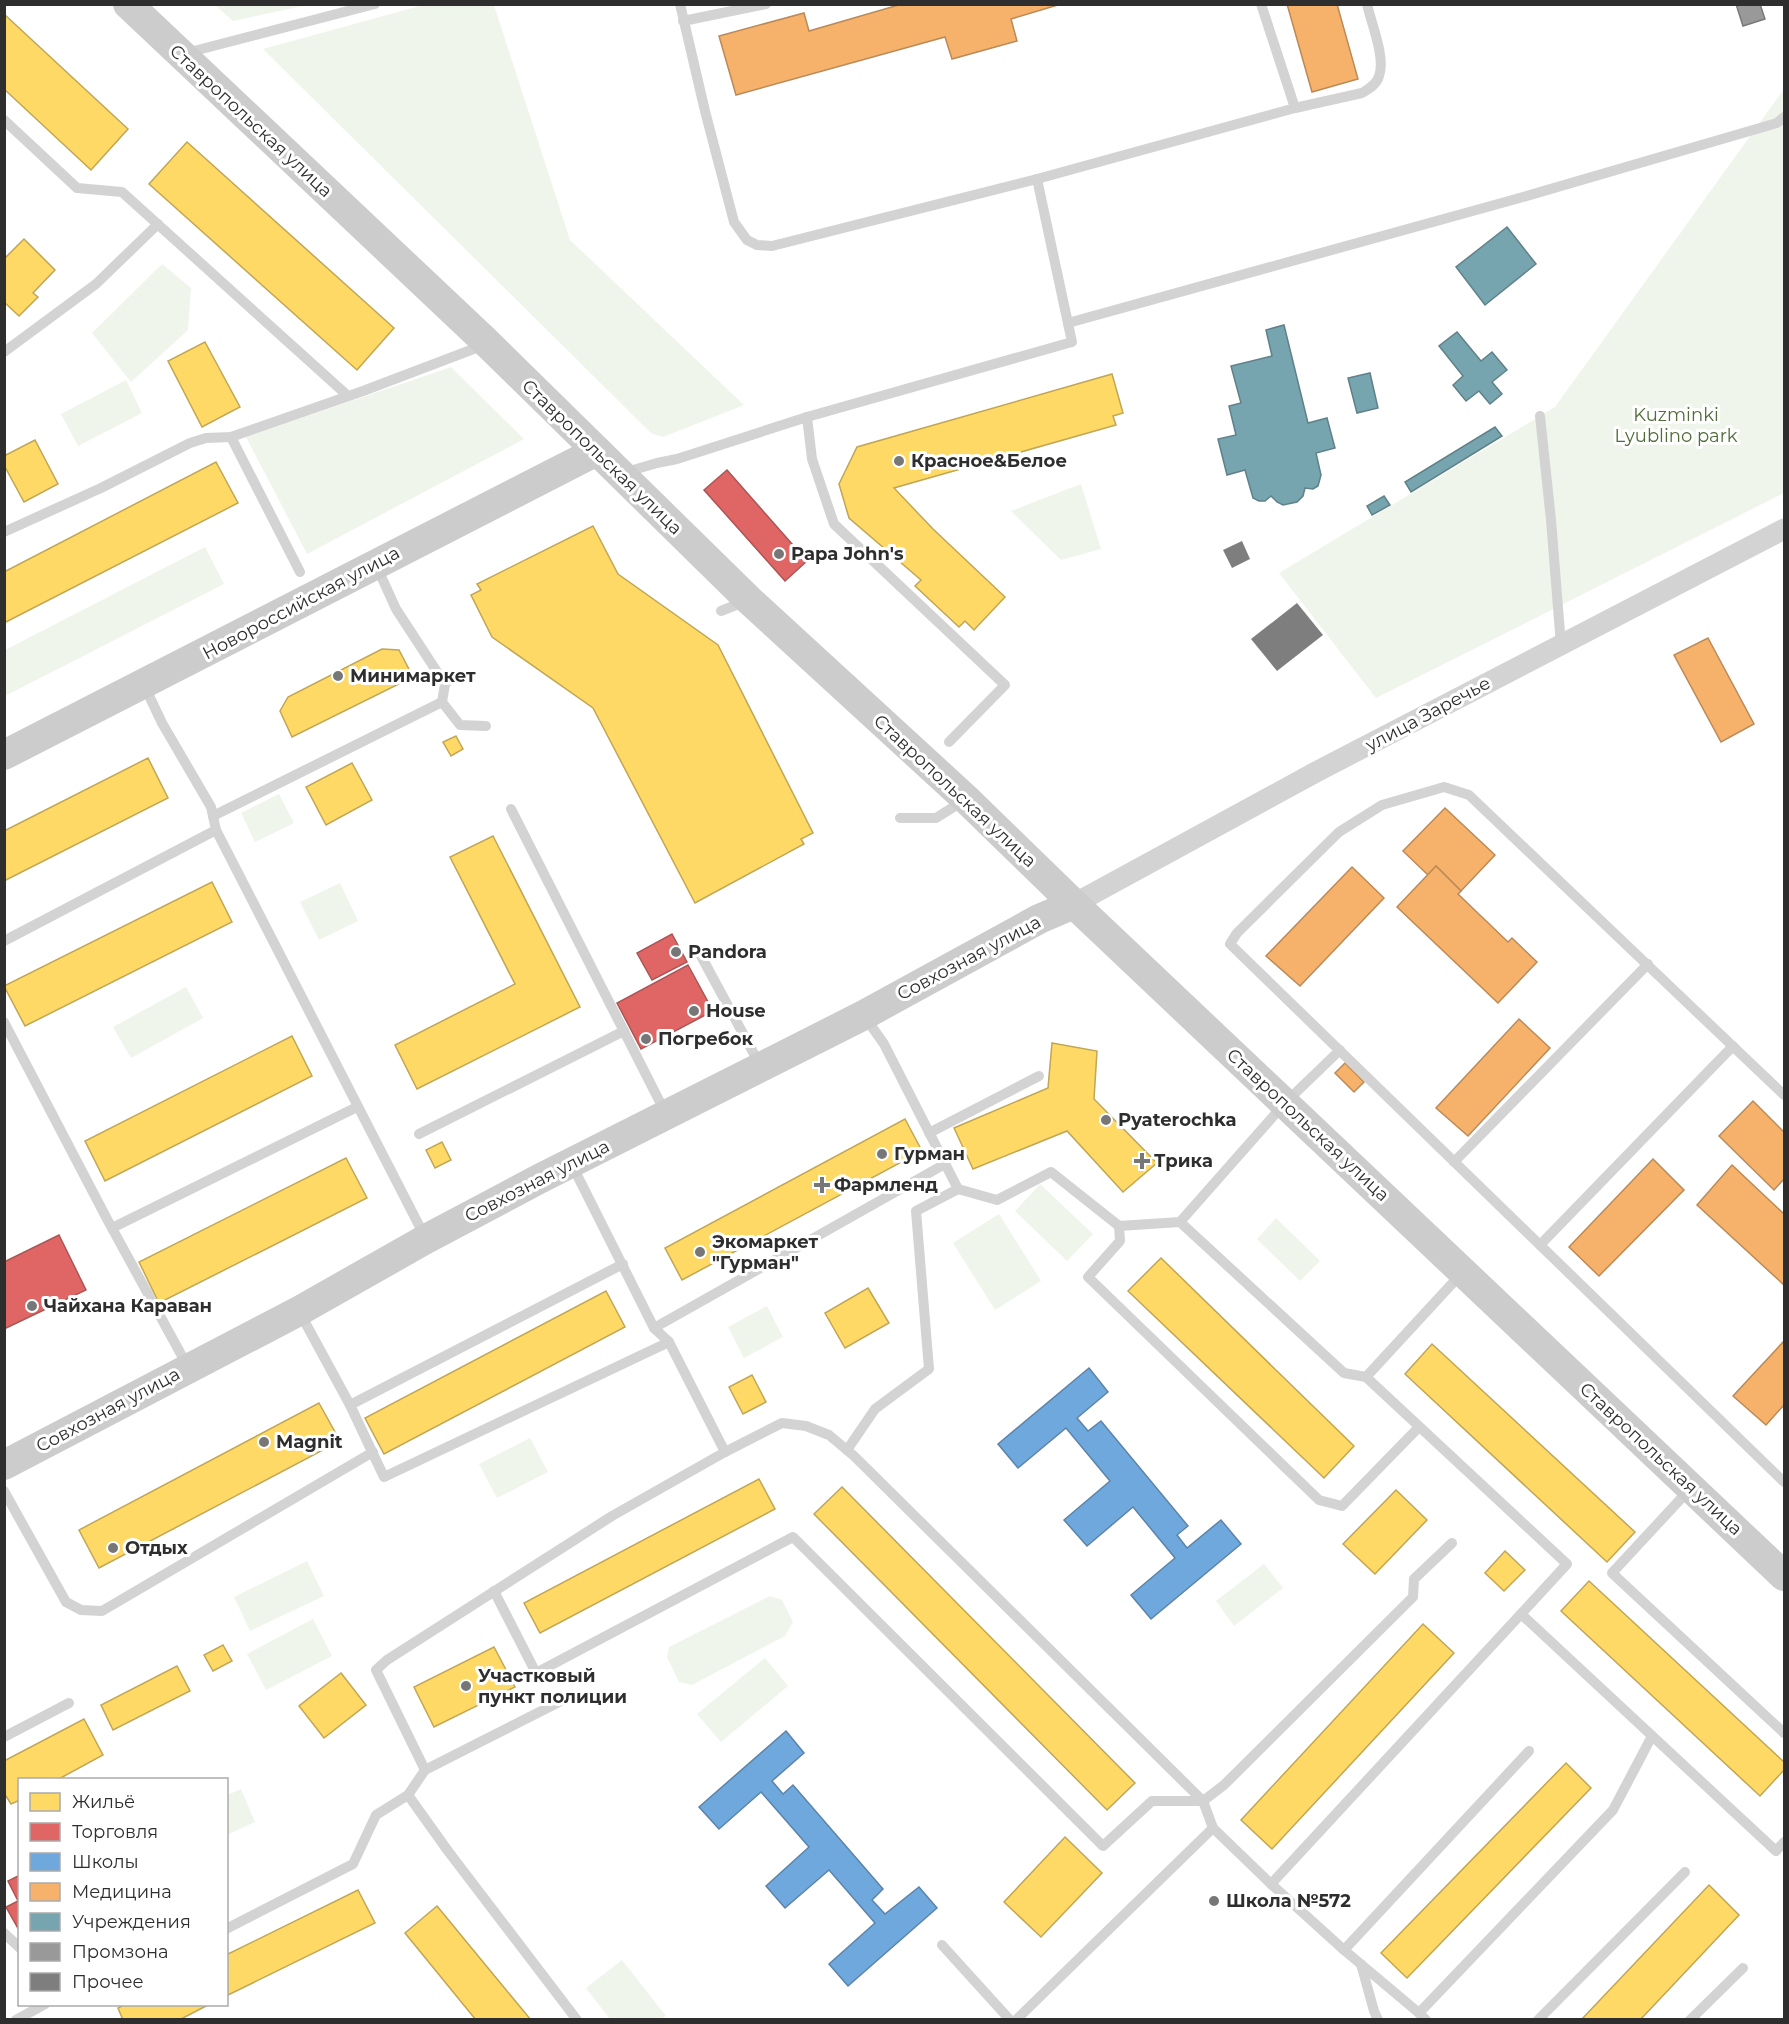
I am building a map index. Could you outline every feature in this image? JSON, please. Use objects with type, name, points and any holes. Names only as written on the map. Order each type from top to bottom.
[{"type":"main road","name":"Ставропольская улица","points":[[128,4],[488,344],[749,600],[966,799],[1074,904],[1785,1576]]},
{"type":"main road","name":"Новороссийская улица","points":[[4,755],[597,451]]},
{"type":"main road","name":"Совхозная улица","points":[[4,1465],[299,1311],[426,1239],[571,1162],[864,1015],[1039,919],[1074,904]]},
{"type":"street","name":"улица Заречье","points":[[1074,904],[1316,772],[1785,529]]},
{"type":"lane","points":[[180,54],[375,4]]},
{"type":"lane","points":[[680,4],[734,222],[747,240],[757,245],[772,246],[1037,179],[1295,108],[1362,93],[1372,87],[1379,78],[1382,63],[1367,4]]},
{"type":"lane","points":[[683,21],[766,4]]},
{"type":"lane","points":[[1261,4],[1295,108]]},
{"type":"lane","points":[[1068,323],[1516,199],[1778,123],[1785,117]]},
{"type":"lane","points":[[4,120],[77,188],[122,192],[348,396]]},
{"type":"lane","points":[[620,474],[677,459],[807,417],[1072,342],[1037,179]]},
{"type":"lane","points":[[4,352],[96,284],[158,224]]},
{"type":"lane","points":[[4,532],[101,488],[190,443],[206,438],[231,437],[488,344]]},
{"type":"lane","points":[[1540,416],[1561,645]]},
{"type":"lane","points":[[807,417],[812,459],[834,524],[1005,685],[949,742]]},
{"type":"lane","points":[[231,437],[300,572]]},
{"type":"lane","points":[[213,816],[442,702],[449,680],[396,609],[375,564]]},
{"type":"lane","points":[[721,611],[749,600]]},
{"type":"lane","points":[[144,684],[162,723],[211,807],[216,830],[426,1239]]},
{"type":"lane","points":[[442,702],[460,725],[486,726]]},
{"type":"lane","points":[[1785,1095],[1469,795],[1444,787],[1382,805],[1339,832],[1237,933],[1230,944],[1785,1482]]},
{"type":"lane","points":[[900,818],[936,818],[966,799]]},
{"type":"lane","points":[[511,809],[666,1115]]},
{"type":"lane","points":[[4,941],[216,830]]},
{"type":"lane","points":[[700,954],[760,1066]]},
{"type":"lane","points":[[1454,1161],[1648,964]]},
{"type":"lane","points":[[864,1015],[884,1044],[958,1189]]},
{"type":"lane","points":[[4,1022],[188,1368]]},
{"type":"lane","points":[[419,1134],[624,1031]]},
{"type":"lane","points":[[1540,1245],[1733,1046]]},
{"type":"lane","points":[[847,1450],[875,1409],[929,1368],[916,1211],[958,1189],[997,1200],[1051,1172],[1119,1226],[1180,1222],[1285,1103],[1340,1050]]},
{"type":"lane","points":[[929,1133],[1039,1076]]},
{"type":"lane","points":[[112,1228],[357,1107]]},
{"type":"lane","points":[[571,1162],[654,1328],[669,1342],[725,1452]]},
{"type":"lane","points":[[654,1328],[945,1164]]},
{"type":"lane","points":[[1180,1222],[1344,1373],[1366,1377],[1568,1564],[1271,1884]]},
{"type":"lane","points":[[1119,1226],[1120,1241],[1088,1277],[1319,1500],[1342,1506],[1419,1427]]},
{"type":"lane","points":[[350,1405],[623,1264]]},
{"type":"lane","points":[[1366,1377],[1463,1272]]},
{"type":"lane","points":[[299,1311],[350,1405],[384,1477],[669,1342]]},
{"type":"lane","points":[[426,1770],[376,1671],[387,1660],[612,1516],[725,1452],[782,1423],[806,1426],[829,1435],[847,1450],[1203,1801],[1213,1828],[1344,1950],[1423,2016],[1613,1810],[1652,1736]]},
{"type":"lane","points":[[4,1491],[66,1602],[81,1610],[102,1611],[373,1452]]},
{"type":"lane","points":[[1692,1488],[1612,1573],[1785,1733]]},
{"type":"lane","points":[[494,1591],[536,1673],[793,1537],[1103,1846],[1152,1801],[1203,1801],[1224,1785],[1413,1597],[1414,1579],[1452,1543]]},
{"type":"lane","points":[[1521,1614],[1776,1851],[1785,1842]]},
{"type":"lane","points":[[228,1928],[353,1864],[376,1815],[408,1795],[426,1770],[571,1696]]},
{"type":"lane","points":[[4,1737],[69,1703]]},
{"type":"lane","points":[[1344,1950],[1529,1751]]},
{"type":"lane","points":[[408,1795],[577,2019]]},
{"type":"lane","points":[[1016,2019],[1213,1828]]},
{"type":"lane","points":[[1538,2019],[1685,1872]]},
{"type":"lane","points":[[4,1933],[18,1946]]},
{"type":"lane","points":[[942,1945],[1010,2019]]},
{"type":"lane","points":[[1361,1964],[1378,2019]]},
{"type":"lane","points":[[1690,2019],[1743,1968]]},
{"type":"lane","points":[[16,2019],[41,2006]]},
{"type":"green space","points":[[427,4],[494,5],[570,240],[744,405],[663,437],[651,433],[263,49]]},
{"type":"green space","points":[[215,5],[307,5],[233,21]]},
{"type":"green space","name":"Kuzminki Lyublino park","points":[[1784,89],[1784,493],[1376,698],[1279,573],[1555,407]]},
{"type":"green space","points":[[162,264],[191,288],[188,330],[131,382],[92,333]]},
{"type":"green space","points":[[451,367],[524,439],[307,554],[246,437]]},
{"type":"green space","points":[[126,380],[142,413],[78,446],[61,414]]},
{"type":"green space","points":[[1081,484],[1101,549],[1061,560],[1011,511]]},
{"type":"green space","points":[[205,547],[224,584],[5,696],[5,650]]},
{"type":"green space","points":[[279,794],[294,823],[255,842],[241,813]]},
{"type":"green space","points":[[340,883],[358,921],[319,940],[300,902]]},
{"type":"green space","points":[[186,987],[203,1018],[131,1058],[113,1027]]},
{"type":"green space","points":[[1040,1184],[1093,1234],[1067,1261],[1015,1211]]},
{"type":"green space","points":[[999,1214],[1041,1281],[995,1310],[953,1243]]},
{"type":"green space","points":[[1276,1218],[1320,1261],[1300,1281],[1257,1239]]},
{"type":"green space","points":[[767,1306],[783,1337],[744,1358],[728,1327]]},
{"type":"green space","points":[[530,1438],[548,1472],[497,1498],[479,1464]]},
{"type":"green space","points":[[307,1561],[324,1596],[250,1631],[234,1597]]},
{"type":"green space","points":[[1264,1564],[1283,1588],[1234,1626],[1216,1601]]},
{"type":"green space","points":[[770,1596],[782,1600],[793,1622],[785,1636],[692,1685],[679,1682],[667,1657],[669,1647]]},
{"type":"green space","points":[[313,1619],[332,1656],[266,1690],[247,1654]]},
{"type":"green space","points":[[765,1658],[788,1686],[721,1742],[697,1714]]},
{"type":"green space","points":[[241,1789],[255,1822],[228,1835],[228,1795]]},
{"type":"green space","points":[[622,1960],[666,2016],[661,2019],[610,2019],[586,1988]]},
{"type":"building: Жильё","points":[[4,14],[128,129],[91,170],[4,89]]},
{"type":"building: Жильё","points":[[187,142],[394,328],[357,370],[149,184]]},
{"type":"building: Жильё","points":[[24,239],[55,270],[33,293],[38,297],[19,316],[4,302],[4,259]]},
{"type":"building: Жильё","points":[[205,342],[240,407],[202,427],[168,361]]},
{"type":"building: Жильё","points":[[1112,374],[1123,413],[1113,416],[1116,425],[894,488],[933,529],[1005,597],[974,630],[965,621],[959,627],[915,586],[921,580],[849,518],[839,484],[857,447]]},
{"type":"building: Жильё","points":[[35,440],[58,484],[24,502],[4,465],[4,456]]},
{"type":"building: Жильё","points":[[216,462],[238,503],[4,623],[4,572]]},
{"type":"building: Жильё","points":[[593,526],[618,574],[718,645],[813,833],[801,839],[804,844],[695,903],[593,708],[492,637],[471,595],[481,590],[477,584]]},
{"type":"building: Жильё","points":[[382,649],[399,650],[413,677],[292,737],[280,711],[288,697]]},
{"type":"building: Жильё","points":[[456,736],[463,749],[451,756],[443,742]]},
{"type":"building: Жильё","points":[[148,758],[168,798],[4,881],[4,831]]},
{"type":"building: Жильё","points":[[352,763],[372,800],[326,825],[306,787]]},
{"type":"building: Жильё","points":[[493,836],[580,1007],[417,1089],[395,1045],[515,984],[450,857]]},
{"type":"building: Жильё","points":[[212,882],[232,922],[25,1026],[4,986]]},
{"type":"building: Жильё","points":[[292,1036],[312,1076],[105,1181],[85,1141]]},
{"type":"building: Жильё","points":[[1052,1043],[1097,1051],[1094,1099],[1157,1163],[1123,1192],[1067,1131],[973,1169],[954,1128],[1048,1088]]},
{"type":"building: Жильё","points":[[905,1119],[922,1151],[682,1280],[665,1248]]},
{"type":"building: Жильё","points":[[442,1142],[451,1160],[435,1168],[426,1150]]},
{"type":"building: Жильё","points":[[346,1158],[367,1198],[159,1303],[139,1262]]},
{"type":"building: Жильё","points":[[1161,1258],[1354,1446],[1324,1478],[1128,1291]]},
{"type":"building: Жильё","points":[[868,1288],[889,1323],[845,1348],[825,1313]]},
{"type":"building: Жильё","points":[[606,1291],[625,1327],[384,1454],[365,1418]]},
{"type":"building: Жильё","points":[[1432,1344],[1635,1532],[1607,1562],[1405,1374]]},
{"type":"building: Жильё","points":[[752,1375],[766,1402],[743,1414],[729,1387]]},
{"type":"building: Жильё","points":[[319,1403],[340,1441],[99,1568],[79,1530]]},
{"type":"building: Жильё","points":[[759,1479],[775,1509],[540,1633],[524,1603]]},
{"type":"building: Жильё","points":[[842,1487],[1135,1783],[1107,1810],[814,1514]]},
{"type":"building: Жильё","points":[[1396,1490],[1427,1520],[1375,1574],[1343,1544]]},
{"type":"building: Жильё","points":[[1505,1551],[1525,1570],[1504,1591],[1485,1573]]},
{"type":"building: Жильё","points":[[1589,1581],[1784,1762],[1784,1770],[1760,1796],[1561,1611]]},
{"type":"building: Жильё","points":[[1423,1624],[1454,1653],[1272,1849],[1241,1820]]},
{"type":"building: Жильё","points":[[223,1645],[232,1661],[213,1671],[204,1655]]},
{"type":"building: Жильё","points":[[494,1647],[515,1687],[434,1727],[414,1687]]},
{"type":"building: Жильё","points":[[177,1666],[190,1691],[113,1730],[101,1705]]},
{"type":"building: Жильё","points":[[341,1673],[366,1705],[324,1738],[299,1706]]},
{"type":"building: Жильё","points":[[84,1719],[103,1755],[61,1778],[18,1778],[18,1801],[11,1804],[4,1793],[4,1761]]},
{"type":"building: Жильё","points":[[1566,1763],[1591,1788],[1407,1978],[1381,1953]]},
{"type":"building: Жильё","points":[[1065,1837],[1102,1873],[1041,1937],[1004,1902]]},
{"type":"building: Жильё","points":[[1709,1885],[1739,1915],[1640,2020],[1581,2020]]},
{"type":"building: Жильё","points":[[358,1890],[375,1923],[228,1995],[228,1954]]},
{"type":"building: Жильё","points":[[437,1906],[531,2020],[476,2020],[405,1933]]},
{"type":"building: Жильё","points":[[122,2006],[206,2006],[179,2020],[123,2020],[118,2008]]},
{"type":"building: Торговля","points":[[727,470],[807,561],[785,581],[704,490]]},
{"type":"building: Торговля","points":[[672,934],[687,962],[652,980],[637,953]]},
{"type":"building: Торговля","points":[[688,965],[713,1011],[641,1049],[617,1003]]},
{"type":"building: Торговля","points":[[59,1235],[86,1290],[4,1329],[4,1262]]},
{"type":"building: Торговля","points":[[18,1876],[18,1901],[8,1881]]},
{"type":"building: Торговля","points":[[18,1901],[18,1928],[6,1907]]},
{"type":"building: Школы","points":[[1089,1368],[1108,1392],[1077,1418],[1088,1431],[1101,1421],[1188,1526],[1177,1535],[1187,1548],[1221,1520],[1241,1544],[1151,1619],[1131,1595],[1175,1558],[1133,1507],[1087,1546],[1064,1520],[1110,1481],[1066,1428],[1018,1468],[998,1444]]},
{"type":"building: Школы","points":[[786,1731],[804,1753],[772,1781],[783,1794],[793,1785],[883,1889],[872,1900],[885,1914],[919,1887],[937,1908],[848,1986],[829,1964],[875,1923],[829,1870],[785,1908],[766,1886],[809,1847],[761,1792],[719,1829],[699,1807]]},
{"type":"building: Медицина","points":[[902,4],[1061,4],[1011,19],[1017,41],[952,59],[945,37],[736,95],[719,36],[804,13],[809,31]]},
{"type":"building: Медицина","points":[[1287,4],[1337,4],[1358,79],[1312,92]]},
{"type":"building: Медицина","points":[[1708,638],[1754,724],[1721,742],[1674,655]]},
{"type":"building: Медицина","points":[[1445,808],[1495,855],[1461,891],[1436,866],[1428,875],[1403,851]]},
{"type":"building: Медицина","points":[[1436,866],[1461,891],[1458,894],[1508,942],[1512,938],[1537,962],[1498,1003],[1397,907]]},
{"type":"building: Медицина","points":[[1352,867],[1384,898],[1300,986],[1266,956]]},
{"type":"building: Медицина","points":[[1519,1019],[1550,1048],[1468,1136],[1436,1108]]},
{"type":"building: Медицина","points":[[1345,1063],[1364,1082],[1354,1092],[1335,1073]]},
{"type":"building: Медицина","points":[[1753,1101],[1784,1132],[1784,1179],[1774,1190],[1719,1136]]},
{"type":"building: Медицина","points":[[1653,1159],[1684,1190],[1599,1276],[1569,1247]]},
{"type":"building: Медицина","points":[[1732,1165],[1784,1214],[1784,1285],[1697,1205]]},
{"type":"building: Медицина","points":[[1784,1341],[1784,1405],[1766,1425],[1733,1396]]},
{"type":"building: Учреждения","points":[[1507,227],[1536,264],[1485,305],[1456,267]]},
{"type":"building: Учреждения","points":[[1284,325],[1308,423],[1327,418],[1335,448],[1316,453],[1321,475],[1318,486],[1313,489],[1305,488],[1303,496],[1297,502],[1283,505],[1271,496],[1265,501],[1253,498],[1245,470],[1227,475],[1218,439],[1236,435],[1229,406],[1241,403],[1231,366],[1272,356],[1266,330]]},
{"type":"building: Учреждения","points":[[1457,332],[1481,361],[1492,352],[1507,370],[1492,382],[1502,394],[1490,404],[1479,391],[1466,401],[1453,385],[1463,376],[1439,346]]},
{"type":"building: Учреждения","points":[[1370,373],[1378,408],[1357,413],[1348,378]]},
{"type":"building: Учреждения","points":[[1495,427],[1502,436],[1411,492],[1405,482]]},
{"type":"building: Учреждения","points":[[1384,496],[1390,505],[1372,515],[1367,506]]},
{"type":"building: Промзона","points":[[1736,4],[1760,4],[1765,19],[1743,26]]},
{"type":"building: Прочее","points":[[1242,541],[1250,559],[1232,568],[1223,550]]},
{"type":"building: Прочее","points":[[1297,603],[1323,635],[1277,671],[1251,639]]},
{"type":"place","name":"Красное&Белое","points":[[899,461]]},
{"type":"place","name":"Papa John's","points":[[779,554]]},
{"type":"place","name":"Минимаркет","points":[[338,676]]},
{"type":"place","name":"Pandora","points":[[676,952]]},
{"type":"place","name":"House","points":[[694,1011]]},
{"type":"place","name":"Погребок","points":[[646,1039]]},
{"type":"place","name":"Pyaterochka","points":[[1106,1120]]},
{"type":"place","name":"Гурман","points":[[882,1154]]},
{"type":"place","name":"Трика","points":[[1142,1161]]},
{"type":"place","name":"Фармленд","points":[[822,1185]]},
{"type":"place","name":"Экомаркет \"Гурман\"","points":[[700,1252]]},
{"type":"place","name":"Чайхана Караван","points":[[32,1306]]},
{"type":"place","name":"Magnit","points":[[264,1442]]},
{"type":"place","name":"Отдых","points":[[113,1548]]},
{"type":"place","name":"Участковый пункт полиции","points":[[466,1686]]},
{"type":"place","name":"Школа №572","points":[[1214,1901]]}]
